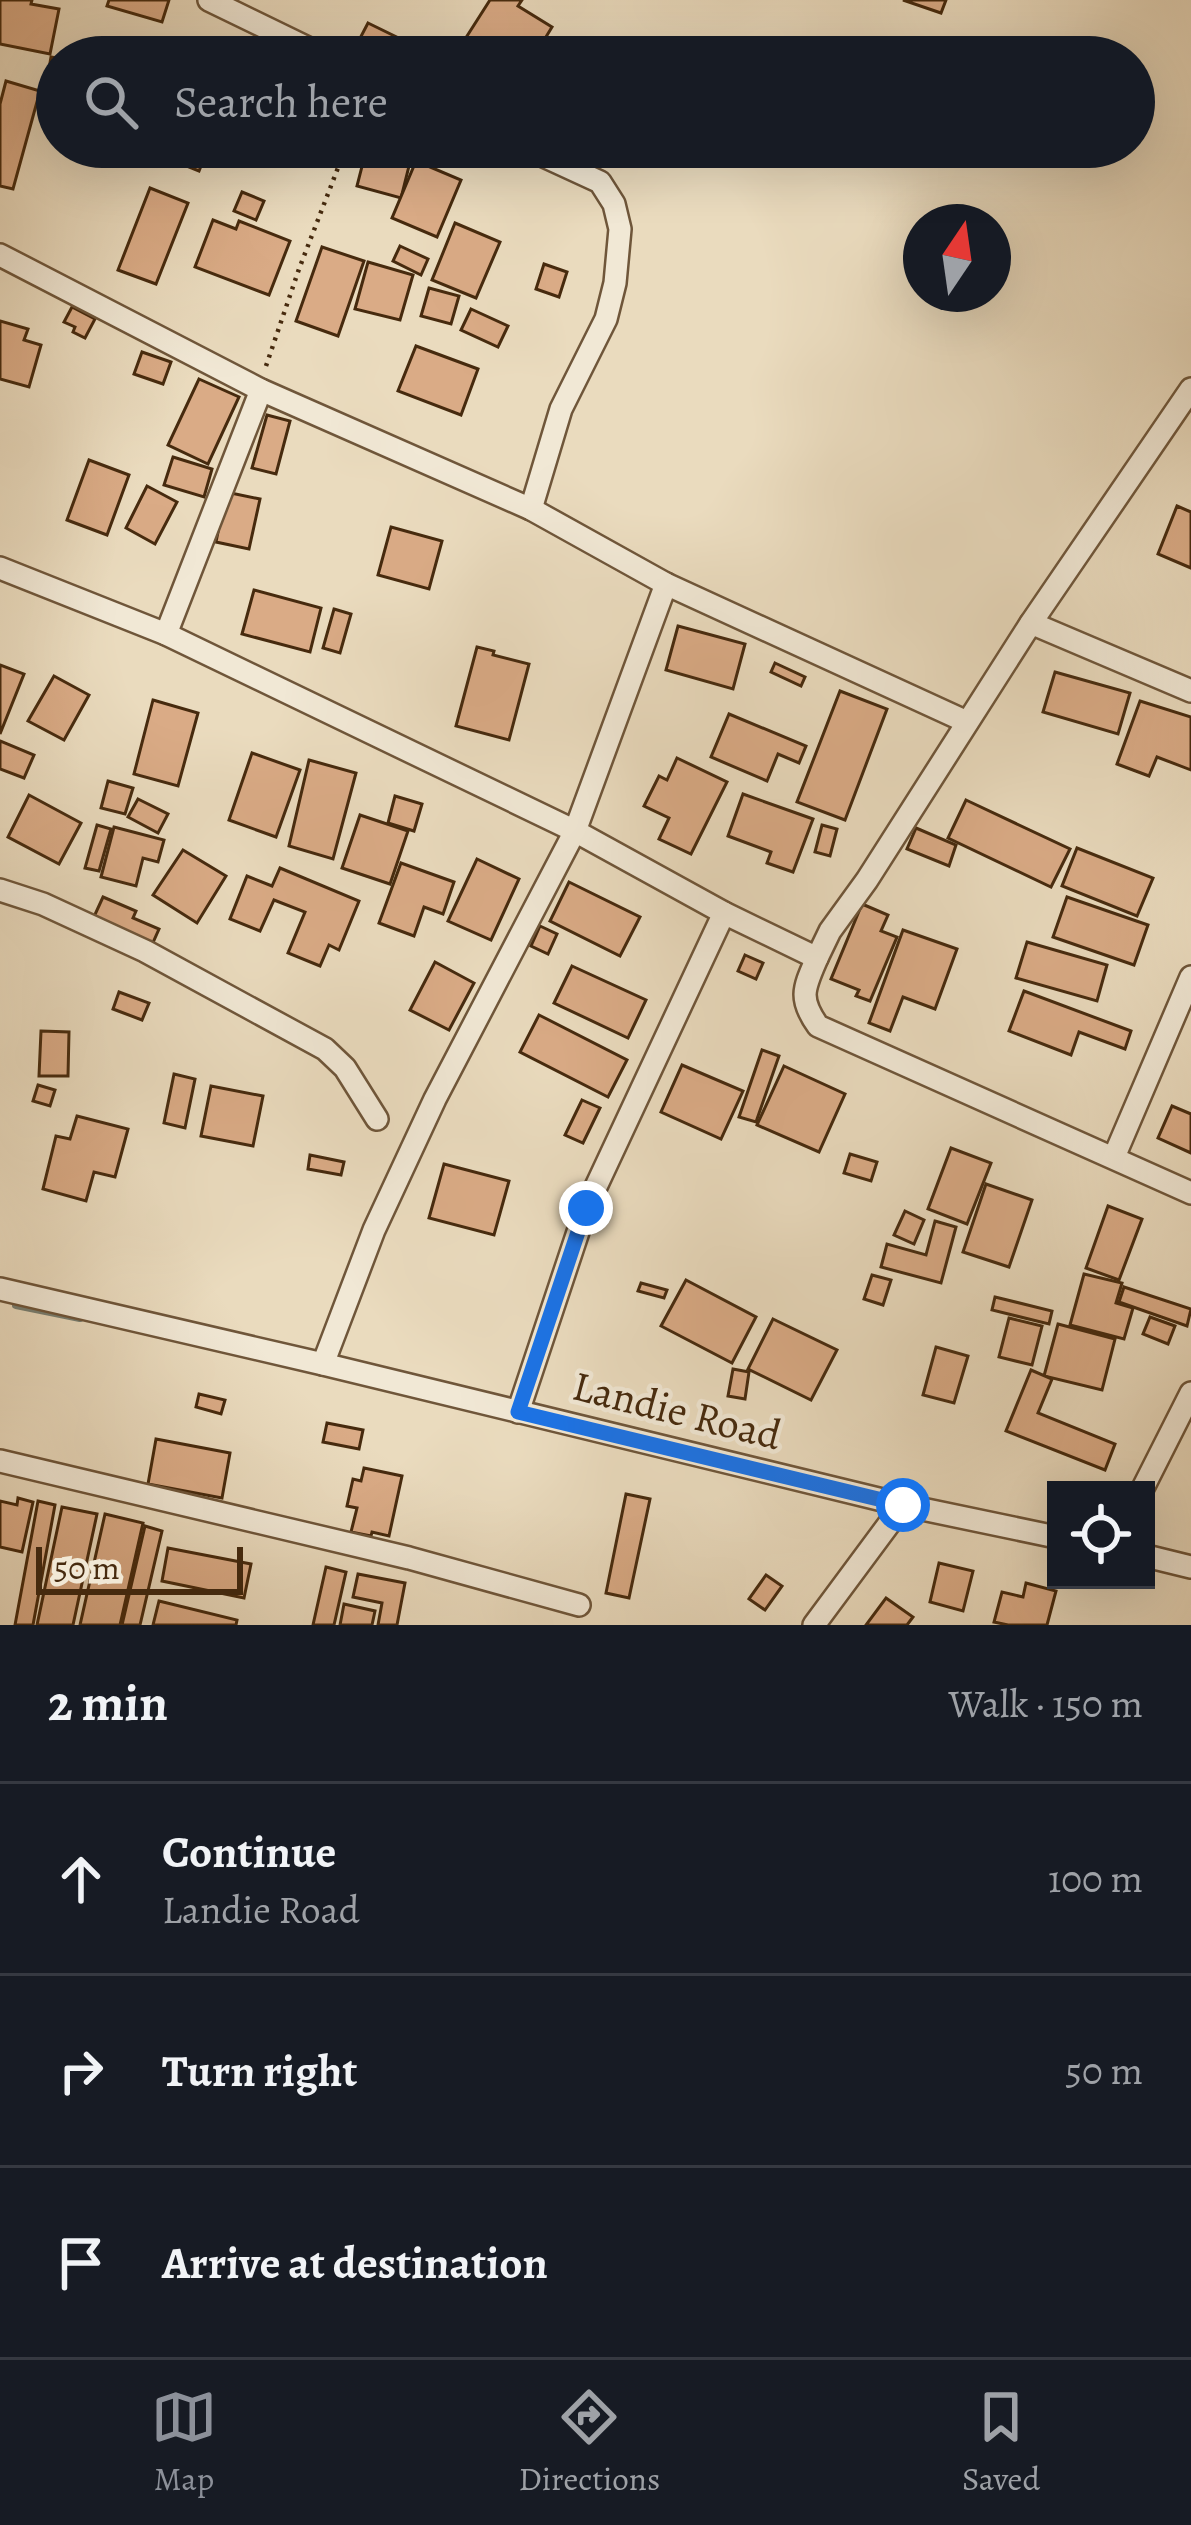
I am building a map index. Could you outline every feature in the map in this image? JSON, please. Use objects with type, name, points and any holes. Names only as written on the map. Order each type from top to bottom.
[{"type":"street","points":[[209,0],[283,36]]},
{"type":"street","points":[[531,508],[561,409],[606,319],[615,284],[620,229],[614,205],[600,182],[570,168]]},
{"type":"street","points":[[0,255],[259,389],[531,508],[666,584],[968,722]]},
{"type":"street","points":[[166,634],[259,389]]},
{"type":"street","points":[[1191,389],[1031,623],[830,932],[806,984],[806,1009],[818,1026],[1191,1193]]},
{"type":"street","points":[[0,568],[166,634],[575,832],[817,958]]},
{"type":"street","points":[[323,1364],[374,1230],[435,1099],[575,832],[666,584]]},
{"type":"street","points":[[1031,623],[1191,691]]},
{"type":"street","points":[[0,890],[145,950],[325,1048],[345,1068],[377,1119]]},
{"type":"street","points":[[518,1412],[586,1208],[724,913]]},
{"type":"street","points":[[1114,1157],[1191,976]]},
{"type":"street","name":"Landie Road","points":[[0,1289],[903,1505],[1047,1535]]},
{"type":"street","points":[[1147,1481],[1191,1393]]},
{"type":"street","points":[[0,1461],[409,1558],[579,1605]]},
{"type":"street","points":[[814,1625],[903,1505]]},
{"type":"street","points":[[1155,1558],[1191,1567]]},
{"type":"path","points":[[259,389],[338,168]]},
{"type":"building","points":[[0,0],[32,0],[31,4],[59,9],[54,36],[36,36],[36,51],[0,44]]},
{"type":"building","points":[[109,0],[169,0],[162,22],[107,6]]},
{"type":"building","points":[[490,0],[522,0],[518,6],[552,27],[547,36],[467,36]]},
{"type":"building","points":[[903,0],[946,0],[941,13]]},
{"type":"building","points":[[368,23],[394,36],[361,36]]},
{"type":"building","points":[[6,81],[36,90],[13,189],[0,186],[0,104]]},
{"type":"building","points":[[362,168],[408,168],[401,198],[357,186]]},
{"type":"building","points":[[413,168],[433,168],[461,180],[437,237],[392,218]]},
{"type":"building","points":[[150,188],[188,203],[156,284],[118,270]]},
{"type":"building","points":[[242,192],[264,201],[256,220],[234,211]]},
{"type":"building","points":[[213,220],[236,229],[239,221],[290,241],[269,295],[195,267]]},
{"type":"building","points":[[455,223],[500,242],[476,298],[432,280]]},
{"type":"building","points":[[400,246],[428,259],[421,275],[393,261]]},
{"type":"building","points":[[322,247],[364,261],[338,336],[296,321]]},
{"type":"building","points":[[368,262],[413,275],[400,320],[355,309]]},
{"type":"building","points":[[544,264],[567,272],[559,297],[536,289]]},
{"type":"building","points":[[429,288],[459,296],[451,324],[421,316]]},
{"type":"building","points":[[72,307],[95,319],[85,338],[64,322]]},
{"type":"building","points":[[471,309],[508,326],[498,347],[461,330]]},
{"type":"building","points":[[0,321],[28,329],[24,340],[41,345],[29,387],[0,379]]},
{"type":"building","points":[[416,346],[478,369],[461,415],[398,391]]},
{"type":"building","points":[[142,352],[171,362],[163,384],[134,374]]},
{"type":"building","points":[[199,379],[239,397],[208,464],[168,445]]},
{"type":"building","points":[[267,415],[290,421],[276,474],[252,468]]},
{"type":"building","points":[[173,457],[212,469],[204,497],[164,485]]},
{"type":"building","points":[[89,460],[129,475],[107,535],[67,520]]},
{"type":"building","points":[[147,486],[177,502],[155,544],[126,528]]},
{"type":"building","points":[[226,492],[260,499],[249,549],[216,542]]},
{"type":"building","points":[[1177,506],[1191,512],[1191,568],[1158,554]]},
{"type":"building","points":[[391,527],[442,541],[429,589],[378,575]]},
{"type":"building","points":[[254,590],[321,608],[310,652],[242,634]]},
{"type":"building","points":[[334,609],[351,614],[340,653],[323,648]]},
{"type":"building","points":[[678,626],[745,644],[733,689],[666,670]]},
{"type":"building","points":[[477,647],[529,664],[509,740],[456,726]]},
{"type":"building","points":[[775,663],[805,677],[801,686],[771,672]]},
{"type":"building","points":[[0,665],[24,674],[0,734]]},
{"type":"building","points":[[1055,672],[1130,693],[1118,734],[1043,712]]},
{"type":"building","points":[[54,676],[89,695],[64,740],[28,721]]},
{"type":"building","points":[[840,691],[887,709],[845,820],[797,802]]},
{"type":"building","points":[[153,700],[198,713],[178,786],[134,774]]},
{"type":"building","points":[[1140,701],[1191,717],[1191,770],[1157,757],[1149,776],[1117,764]]},
{"type":"building","points":[[729,714],[806,746],[799,763],[778,754],[767,781],[711,757]]},
{"type":"building","points":[[0,741],[34,755],[24,778],[0,769]]},
{"type":"building","points":[[252,753],[300,770],[276,837],[229,820]]},
{"type":"building","points":[[677,758],[727,782],[691,854],[659,839],[669,818],[644,806],[659,776],[667,780]]},
{"type":"building","points":[[309,760],[356,773],[333,859],[289,846]]},
{"type":"building","points":[[108,781],[133,788],[125,814],[101,808]]},
{"type":"building","points":[[743,794],[813,819],[793,872],[767,863],[771,852],[728,836]]},
{"type":"building","points":[[29,795],[81,823],[59,864],[8,837]]},
{"type":"building","points":[[395,796],[422,804],[414,831],[388,823]]},
{"type":"building","points":[[138,799],[168,814],[158,833],[128,817]]},
{"type":"building","points":[[966,800],[1070,849],[1051,887],[948,838]]},
{"type":"building","points":[[360,815],[408,831],[390,884],[342,868]]},
{"type":"building","points":[[97,825],[111,829],[99,871],[85,868]]},
{"type":"building","points":[[822,825],[837,829],[830,856],[815,852]]},
{"type":"building","points":[[114,827],[164,840],[158,862],[143,858],[136,886],[101,877]]},
{"type":"building","points":[[916,828],[956,845],[949,866],[907,849]]},
{"type":"building","points":[[1077,848],[1153,878],[1137,916],[1062,886]]},
{"type":"building","points":[[183,850],[226,876],[197,923],[153,895]]},
{"type":"building","points":[[477,859],[519,879],[491,940],[448,921]]},
{"type":"building","points":[[401,863],[454,882],[443,914],[424,907],[414,936],[379,923]]},
{"type":"building","points":[[280,868],[359,901],[339,950],[329,945],[320,966],[288,953],[305,912],[274,900],[260,931],[230,919],[247,876],[272,886]]},
{"type":"building","points":[[569,882],[640,917],[620,956],[550,921]]},
{"type":"building","points":[[103,897],[136,911],[133,918],[159,929],[151,947],[92,921]]},
{"type":"building","points":[[1067,897],[1148,925],[1134,965],[1053,937]]},
{"type":"building","points":[[862,904],[888,915],[881,931],[897,937],[870,1001],[856,996],[859,990],[831,979]]},
{"type":"building","points":[[540,926],[557,934],[548,954],[531,946]]},
{"type":"building","points":[[903,930],[957,949],[935,1009],[903,997],[890,1031],[869,1023]]},
{"type":"building","points":[[1027,942],[1107,965],[1097,1001],[1016,978]]},
{"type":"building","points":[[745,955],[763,963],[756,979],[738,971]]},
{"type":"building","points":[[435,962],[474,983],[449,1030],[410,1010]]},
{"type":"building","points":[[572,966],[646,1000],[628,1038],[554,1003]]},
{"type":"building","points":[[1024,991],[1131,1031],[1125,1049],[1079,1032],[1071,1055],[1009,1031]]},
{"type":"building","points":[[119,992],[149,1003],[142,1020],[113,1009]]},
{"type":"building","points":[[539,1015],[627,1060],[608,1097],[520,1052]]},
{"type":"building","points":[[41,1031],[69,1032],[68,1076],[39,1076]]},
{"type":"building","points":[[762,1050],[779,1056],[756,1122],[739,1117]]},
{"type":"building","points":[[682,1065],[743,1091],[721,1139],[661,1112]]},
{"type":"building","points":[[784,1066],[845,1094],[819,1152],[757,1125]]},
{"type":"building","points":[[174,1074],[195,1079],[185,1128],[164,1123]]},
{"type":"building","points":[[38,1085],[55,1090],[50,1106],[33,1101]]},
{"type":"building","points":[[211,1086],[263,1096],[253,1146],[201,1136]]},
{"type":"building","points":[[582,1100],[600,1108],[583,1143],[565,1135]]},
{"type":"building","points":[[1172,1106],[1191,1114],[1191,1153],[1158,1138]]},
{"type":"building","points":[[77,1116],[128,1129],[115,1177],[94,1172],[86,1201],[43,1189],[56,1136],[70,1139]]},
{"type":"building","points":[[951,1148],[991,1163],[967,1224],[928,1209]]},
{"type":"building","points":[[850,1154],[877,1162],[871,1181],[844,1173]]},
{"type":"building","points":[[310,1155],[344,1162],[341,1175],[308,1169]]},
{"type":"building","points":[[444,1164],[509,1181],[494,1235],[429,1218]]},
{"type":"building","points":[[986,1184],[1032,1200],[1009,1267],[963,1252]]},
{"type":"building","points":[[1108,1206],[1142,1219],[1119,1280],[1086,1268]]},
{"type":"building","points":[[905,1211],[924,1220],[914,1244],[894,1235]]},
{"type":"building","points":[[935,1221],[956,1227],[941,1283],[881,1267],[887,1244],[926,1255]]},
{"type":"building","points":[[1084,1274],[1122,1283],[1116,1303],[1133,1308],[1124,1339],[1070,1325]]},
{"type":"building","points":[[872,1275],[891,1280],[883,1305],[864,1299]]},
{"type":"building","points":[[686,1280],[756,1317],[732,1363],[661,1326]]},
{"type":"building","points":[[641,1283],[667,1290],[664,1298],[638,1291]]},
{"type":"building","points":[[1124,1287],[1191,1309],[1187,1326],[1119,1302]]},
{"type":"building","points":[[995,1297],[1052,1311],[1049,1324],[992,1310]]},
{"type":"building","points":[[1150,1317],[1175,1326],[1168,1344],[1143,1334]]},
{"type":"building","points":[[1009,1318],[1042,1326],[1032,1365],[999,1357]]},
{"type":"building","points":[[773,1319],[837,1350],[811,1400],[748,1369]]},
{"type":"building","points":[[1058,1324],[1115,1339],[1102,1390],[1044,1376]]},
{"type":"building","points":[[936,1347],[968,1356],[954,1403],[923,1395]]},
{"type":"building","points":[[733,1369],[749,1372],[745,1399],[728,1396]]},
{"type":"building","points":[[1031,1370],[1052,1379],[1038,1413],[1115,1444],[1105,1470],[1006,1431]]},
{"type":"building","points":[[199,1394],[225,1400],[221,1414],[196,1407]]},
{"type":"building","points":[[327,1423],[363,1430],[359,1449],[323,1442]]},
{"type":"building","points":[[156,1439],[230,1453],[222,1498],[148,1484]]},
{"type":"building","points":[[364,1468],[402,1476],[389,1536],[351,1532],[357,1508],[347,1506],[353,1479],[361,1481]]},
{"type":"building","points":[[626,1494],[650,1499],[629,1598],[606,1593]]},
{"type":"building","points":[[18,1498],[33,1502],[22,1552],[0,1547],[0,1501],[17,1505]]},
{"type":"building","points":[[38,1501],[55,1505],[33,1625],[15,1625]]},
{"type":"building","points":[[62,1507],[97,1514],[73,1625],[37,1625]]},
{"type":"building","points":[[105,1514],[143,1523],[120,1625],[80,1625]]},
{"type":"building","points":[[145,1526],[162,1531],[140,1625],[122,1625]]},
{"type":"building","points":[[168,1548],[251,1564],[244,1598],[162,1581]]},
{"type":"building","points":[[939,1563],[973,1571],[963,1611],[930,1602]]},
{"type":"building","points":[[326,1567],[346,1572],[334,1625],[313,1625]]},
{"type":"building","points":[[358,1574],[405,1583],[397,1625],[378,1625],[382,1603],[353,1597]]},
{"type":"building","points":[[766,1575],[782,1586],[765,1610],[749,1599]]},
{"type":"building","points":[[1026,1583],[1056,1591],[1047,1625],[994,1622],[1002,1592],[1023,1597]]},
{"type":"building","points":[[886,1598],[913,1617],[907,1625],[866,1625]]},
{"type":"building","points":[[159,1601],[237,1620],[236,1625],[153,1625]]},
{"type":"building","points":[[344,1604],[375,1611],[372,1625],[340,1625]]},
{"type":"waterway","points":[[16,1305],[80,1318]]},
{"type":"route","points":[[586,1208],[518,1412],[903,1505]]}]
